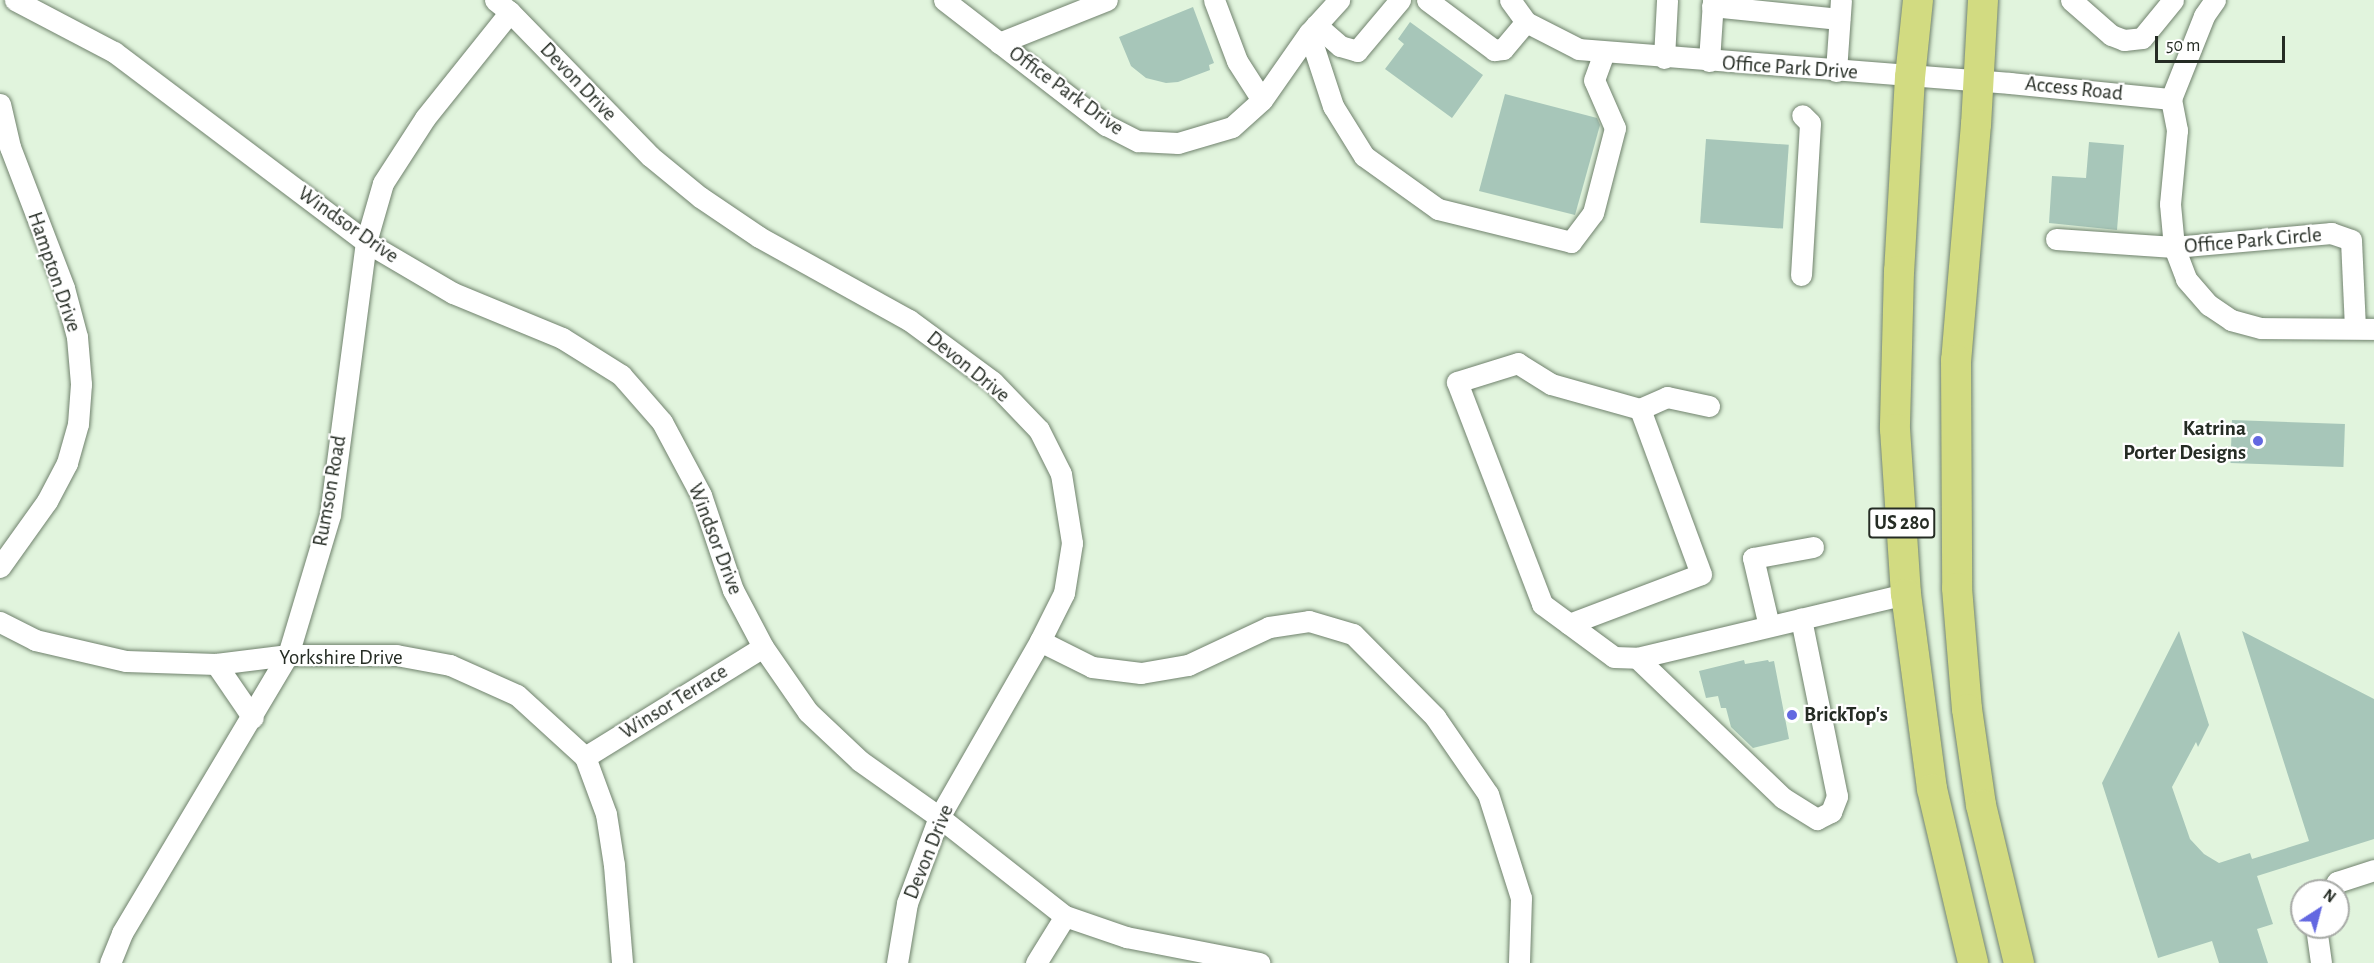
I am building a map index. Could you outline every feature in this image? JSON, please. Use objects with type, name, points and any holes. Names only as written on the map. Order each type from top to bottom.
[{"type":"highway","name":"US 280","points":[[1917,0],[1910,76],[1895,367],[1895,429],[1906,594],[1932,789],[1972,963]]},
{"type":"highway","name":"US 280","points":[[1983,0],[1976,124],[1956,360],[1958,588],[1967,710],[1980,805],[2019,963]]},
{"type":"street","name":"Windsor Drive","points":[[15,0],[114,52],[366,242],[453,293],[562,338],[621,375],[662,422],[701,495],[733,590],[763,647],[817,720],[860,761],[939,817],[1065,916],[1126,937],[1260,963]]},
{"type":"street","name":"Office Park Drive","points":[[944,0],[1106,125],[1138,141],[1178,143],[1232,127],[1262,100],[1313,29],[1339,0]]},
{"type":"street","points":[[999,43],[1107,0]]},
{"type":"street","points":[[1214,0],[1237,61],[1262,100]]},
{"type":"street","points":[[1313,29],[1340,46],[1357,51],[1400,0]]},
{"type":"street","points":[[1427,0],[1494,51],[1503,49],[1526,22]]},
{"type":"street","name":"Office Park Drive","points":[[1510,0],[1526,22],[1579,49],[1664,58],[1977,81]]},
{"type":"street","points":[[1664,58],[1666,0]]},
{"type":"street","points":[[2071,0],[2111,35],[2124,40],[2142,38],[2175,0],[2210,8],[2170,99]]},
{"type":"street","points":[[1708,61],[1713,3],[1840,10],[1836,71]]},
{"type":"street","name":"Rumson Road","points":[[110,963],[122,933],[253,718],[288,655],[330,515],[366,242],[383,183],[503,6]]},
{"type":"street","name":"Devon Drive","points":[[503,6],[650,156],[700,197],[759,237],[909,320],[993,382],[1039,430],[1061,474],[1072,543],[1064,593],[1040,642],[939,817],[907,903],[897,963]]},
{"type":"street","points":[[1313,29],[1333,106],[1364,156],[1438,209],[1570,242],[1593,213],[1615,128],[1594,80],[1604,53]]},
{"type":"street","name":"Access Road","points":[[1977,81],[2170,99]]},
{"type":"street","name":"Office Park Circle","points":[[2170,99],[2177,130],[2170,204],[2174,248],[2186,279],[2209,305],[2231,320],[2261,328],[2365,328],[2351,240],[2331,233],[2174,248]]},
{"type":"street","name":"Hampton Drive","points":[[0,104],[9,147],[64,288],[77,337],[81,384],[78,424],[67,463],[48,501],[0,567]]},
{"type":"street","points":[[1801,275],[1810,123],[1802,115]]},
{"type":"street","points":[[2056,239],[2174,248]]},
{"type":"street","points":[[1709,406],[1667,397],[1640,409],[1551,384],[1518,363],[1457,382],[1542,604],[1614,657],[1637,658],[1906,594]]},
{"type":"street","points":[[1569,624],[1701,574],[1640,409]]},
{"type":"street","points":[[1769,626],[1753,558],[1813,547]]},
{"type":"street","points":[[1637,658],[1783,798],[1817,819],[1831,812],[1837,796],[1801,620]]},
{"type":"street","points":[[1040,642],[1092,667],[1142,673],[1188,665],[1269,627],[1309,621],[1353,634],[1435,717],[1488,794],[1521,898],[1519,963]]},
{"type":"street","name":"Yorkshire Drive","points":[[0,622],[35,640],[126,661],[216,664],[288,655],[396,655],[450,665],[517,695],[585,757],[606,814],[615,865],[622,963]]},
{"type":"street","name":"Winsor Terrace","points":[[585,757],[763,647]]},
{"type":"street","points":[[216,664],[253,718]]},
{"type":"street","points":[[2346,879],[2374,870]]},
{"type":"street","points":[[1036,963],[1065,916]]},
{"type":"street","points":[[2318,939],[2321,963]]},
{"type":"building","points":[[1193,7],[1214,63],[1209,65],[1210,70],[1178,82],[1166,83],[1146,78],[1131,66],[1119,37]]},
{"type":"building","points":[[1410,22],[1483,75],[1452,118],[1385,69],[1404,44],[1398,39]]},
{"type":"building","points":[[1505,94],[1597,118],[1600,125],[1575,215],[1479,191]]},
{"type":"building","points":[[1706,139],[1789,145],[1783,229],[1700,223]]},
{"type":"building","points":[[2089,142],[2124,145],[2117,230],[2049,223],[2052,176],[2086,178]]},
{"type":"building","points":[[2232,420],[2345,424],[2343,467],[2230,463]]},
{"type":"building","points":[[2179,631],[2209,725],[2198,747],[2196,742],[2172,787],[2190,839],[2204,854],[2219,863],[2250,853],[2252,859],[2309,841],[2242,631],[2374,699],[2374,839],[2257,876],[2273,924],[2257,929],[2268,963],[2219,963],[2212,941],[2158,958],[2102,783]]},
{"type":"building","points":[[1744,660],[1745,664],[1774,661],[1789,739],[1753,748],[1731,727],[1726,708],[1721,708],[1718,696],[1706,698],[1699,671]]},
{"type":"place","name":"Katrina Porter Designs","points":[[2258,441]]},
{"type":"place","name":"BrickTop's","points":[[1792,715]]}]
